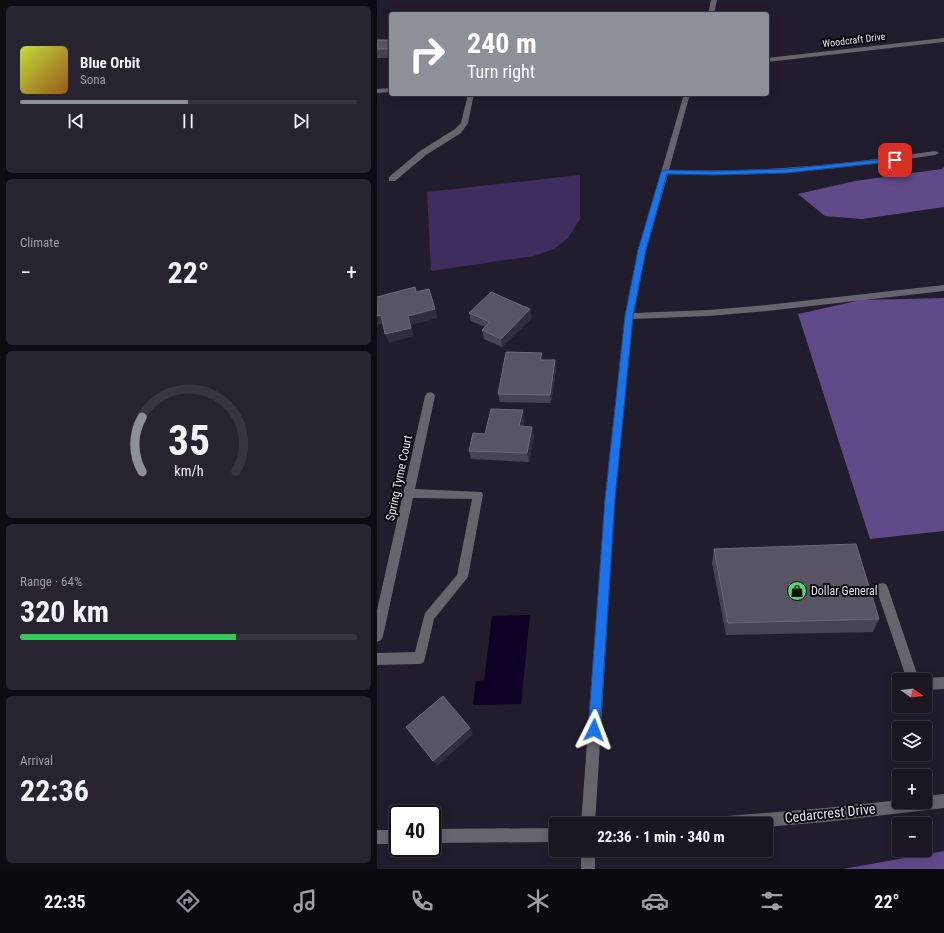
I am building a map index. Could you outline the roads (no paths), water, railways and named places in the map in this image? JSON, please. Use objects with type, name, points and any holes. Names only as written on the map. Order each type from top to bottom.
[{"type":"street","points":[[711,12],[714,0]]},
{"type":"street","name":"Woodcraft Drive","points":[[769,60],[944,40]]},
{"type":"street","points":[[377,91],[389,90]]},
{"type":"street","points":[[392,179],[423,153],[458,131],[464,123],[471,96]]},
{"type":"street","points":[[589,817],[610,499],[629,316],[642,250],[686,96]]},
{"type":"street","points":[[664,172],[699,174],[786,171],[895,160],[935,153]]},
{"type":"street","points":[[629,316],[709,313],[767,308],[944,288]]},
{"type":"street","name":"Spring Tyme Court","points":[[377,636],[430,396]]},
{"type":"street","points":[[377,659],[420,658],[429,617],[462,577],[478,495],[409,494]]},
{"type":"street","points":[[881,588],[911,673]]},
{"type":"street","points":[[932,684],[944,683]]},
{"type":"street","name":"Cedarcrest Drive","points":[[773,819],[825,815],[944,801]]},
{"type":"street","points":[[441,836],[549,835]]},
{"type":"street","points":[[377,837],[389,836]]},
{"type":"street","points":[[588,857],[588,869]]},
{"type":"place","name":"Dollar General","points":[[797,591]]}]
